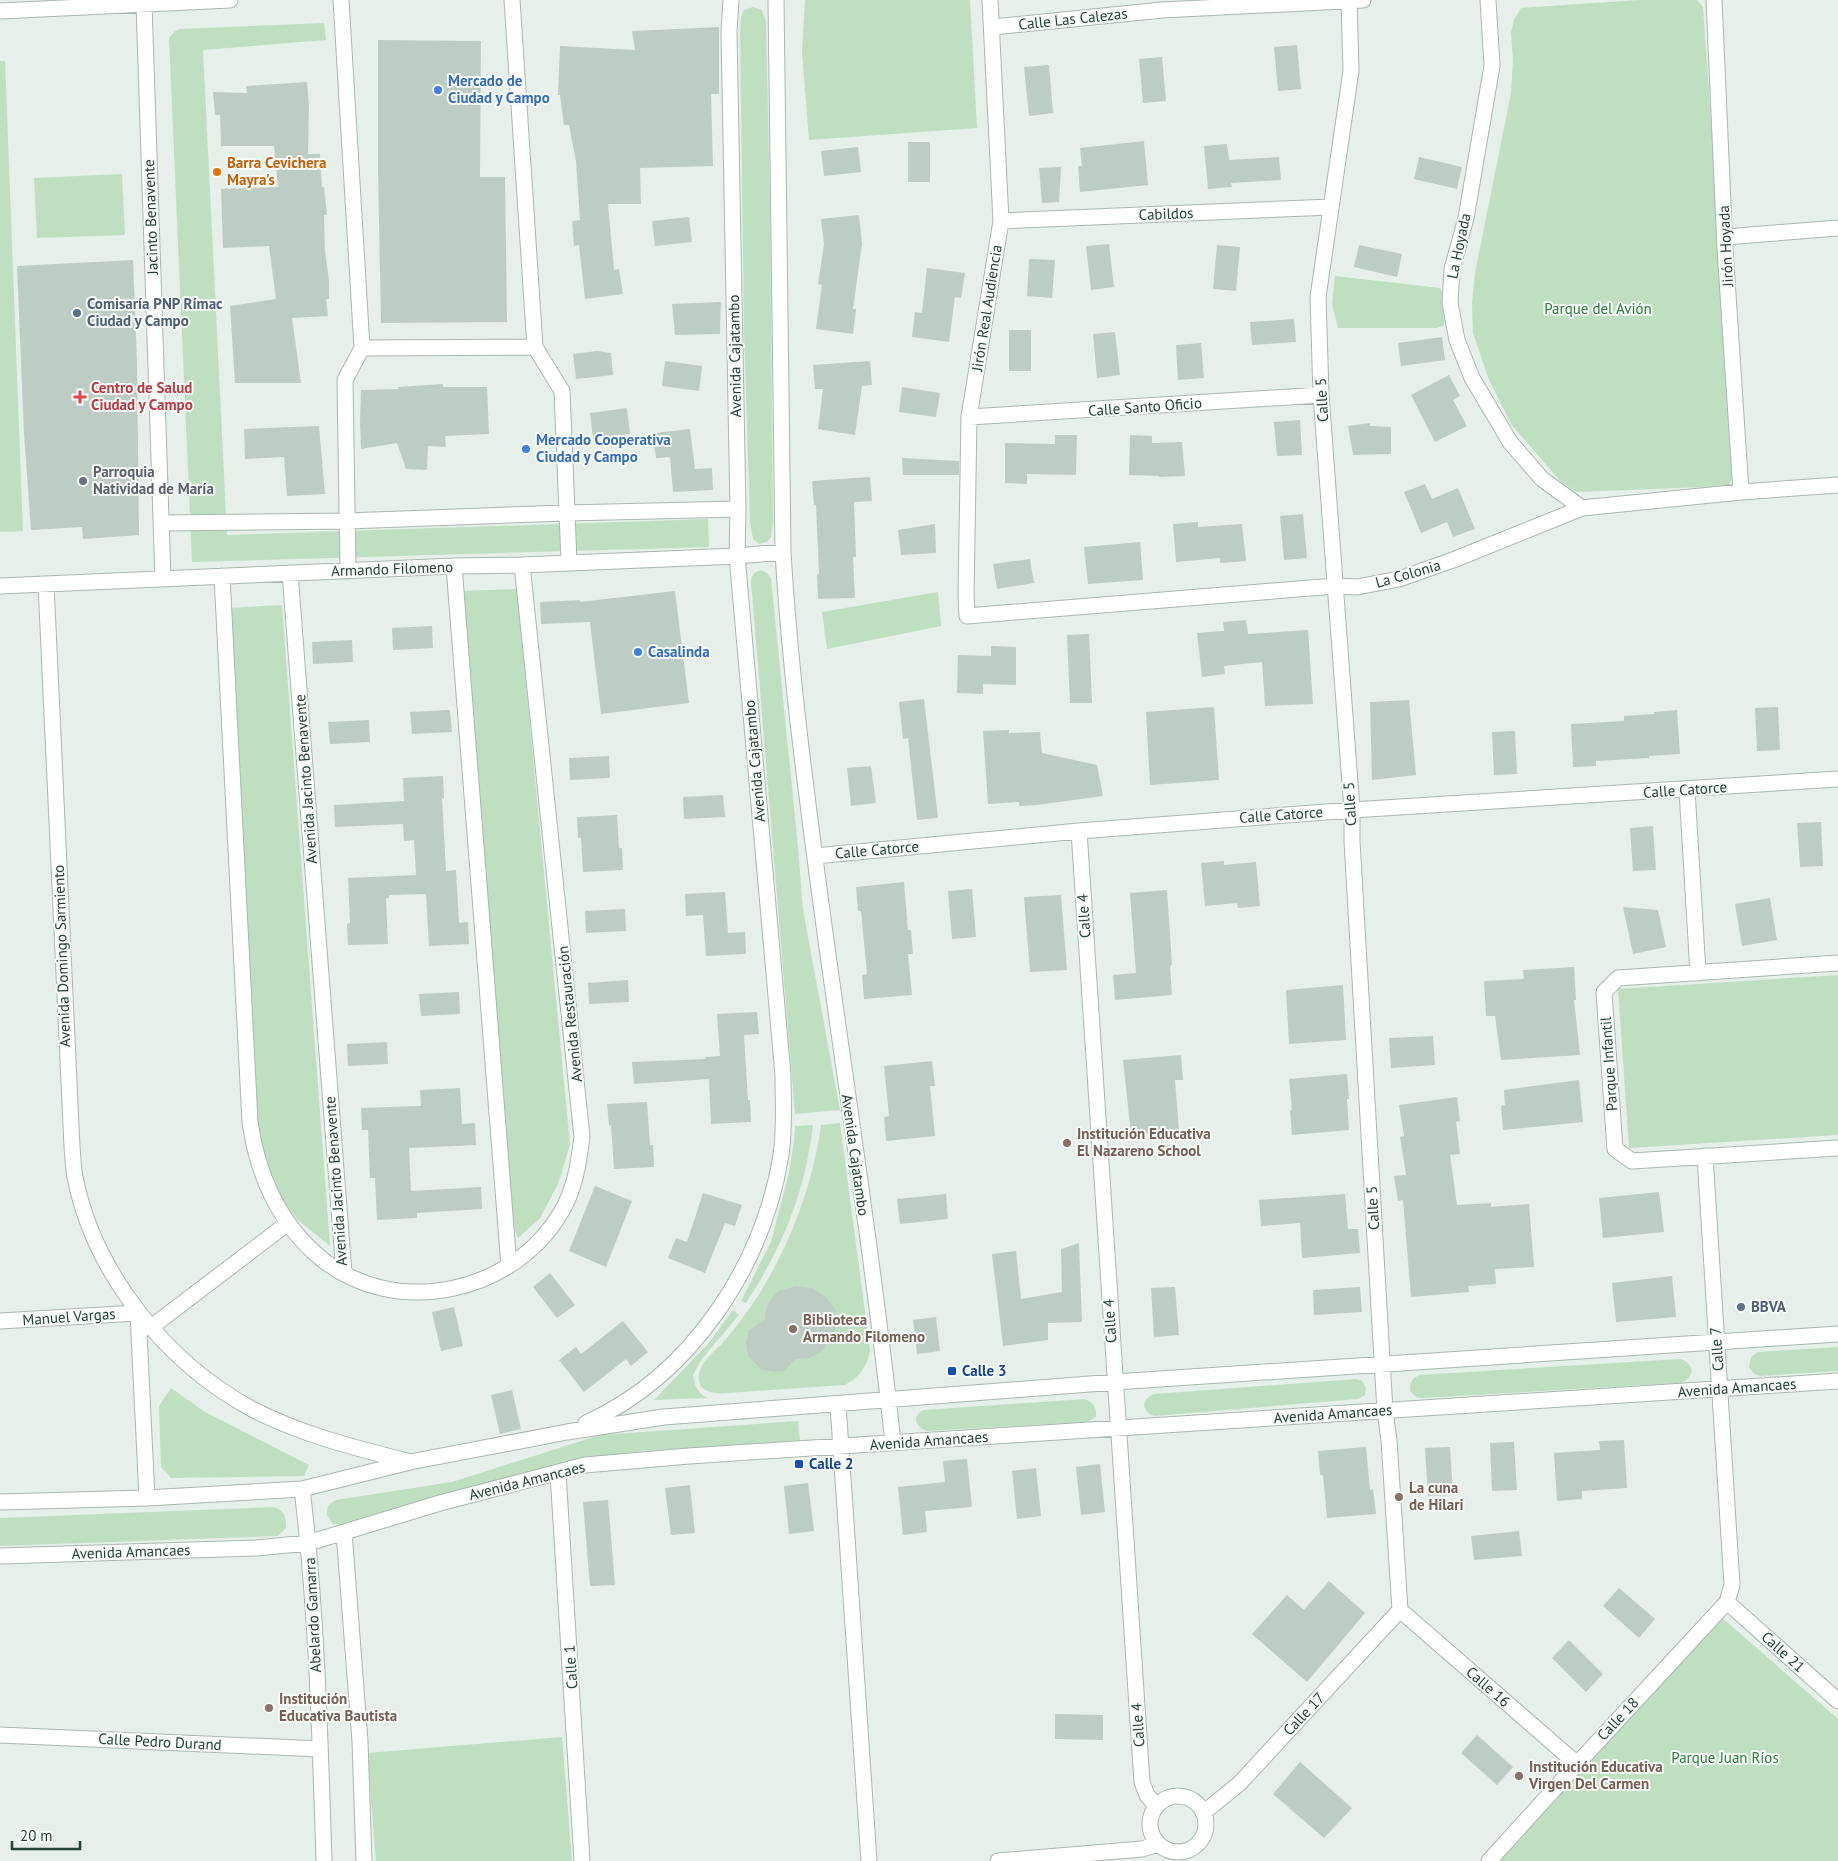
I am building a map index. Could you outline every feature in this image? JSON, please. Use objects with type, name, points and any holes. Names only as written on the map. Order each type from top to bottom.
[{"type":"street","points":[[0,11],[28,5],[144,4],[221,0]]},
{"type":"street","points":[[342,0],[362,348],[345,380],[348,571]]},
{"type":"street","points":[[512,0],[535,347],[562,391],[569,562]]},
{"type":"street","name":"Avenida Cajatambo","points":[[567,1432],[600,1417],[630,1398],[661,1374],[694,1341],[745,1267],[773,1194],[782,1153],[784,1118],[783,1075],[737,556],[738,509],[729,42],[731,0]]},
{"type":"street","name":"Avenida Cajatambo","points":[[776,0],[783,552],[791,657],[815,856],[893,1443]]},
{"type":"street","name":"Jirón Real Audiencia","points":[[967,616],[969,417],[1001,221],[993,27],[990,0]]},
{"type":"street","name":"Calle 5","points":[[1349,0],[1351,70],[1318,297],[1321,395],[1352,810],[1352,841],[1382,1365],[1400,1610]]},
{"type":"street","name":"Calle Las Calezas","points":[[993,27],[1161,5],[1363,0]]},
{"type":"street","name":"La Hoyada","points":[[1488,0],[1492,66],[1466,218],[1452,269],[1450,303],[1457,340],[1472,378],[1510,442],[1542,479],[1582,508]]},
{"type":"street","name":"Jirón Hoyada","points":[[1714,0],[1725,237],[1741,492]]},
{"type":"street","name":"Jacinto Benavente","points":[[144,4],[163,579]]},
{"type":"street","name":"Cabildos","points":[[1001,221],[1331,207]]},
{"type":"street","points":[[1725,237],[1838,228]]},
{"type":"street","points":[[362,348],[535,347]]},
{"type":"street","name":"Calle Santo Oficio","points":[[969,417],[1321,395]]},
{"type":"street","name":"La Colonia","points":[[967,616],[1335,586],[1357,587],[1399,579],[1453,560],[1582,508],[1741,492],[1838,485]]},
{"type":"street","points":[[161,523],[347,521],[738,509]]},
{"type":"street","name":"Armando Filomeno","points":[[0,586],[454,566],[737,556],[783,552]]},
{"type":"street","name":"Avenida Restauración","points":[[344,1273],[372,1285],[403,1292],[434,1292],[465,1287],[494,1275],[523,1257],[547,1232],[566,1204],[578,1171],[582,1137],[522,565]]},
{"type":"street","points":[[454,566],[509,1266]]},
{"type":"street","name":"Avenida Jacinto Benavente","points":[[290,573],[344,1273]]},
{"type":"street","name":"Avenida Jacinto Benavente","points":[[222,576],[250,1122],[253,1148],[262,1175],[278,1208],[295,1234],[318,1256],[344,1273]]},
{"type":"street","name":"Avenida Domingo Sarmiento","points":[[46,584],[68,1095],[75,1177],[84,1212],[99,1247],[138,1312],[150,1328],[195,1370],[225,1393],[254,1410],[312,1434],[410,1462]]},
{"type":"street","name":"Calle Catorce","points":[[815,856],[1078,831],[1352,810],[1838,779]]},
{"type":"street","points":[[1687,790],[1698,973]]},
{"type":"street","name":"Calle 4","points":[[1078,831],[1142,1782],[1147,1796],[1156,1806]]},
{"type":"street","name":"Parque Infantil","points":[[1838,963],[1618,978],[1604,992],[1615,1149],[1632,1161],[1838,1148]]},
{"type":"street","name":"Calle 7","points":[[1705,1156],[1732,1584],[1727,1602]]},
{"type":"street","points":[[150,1328],[288,1223]]},
{"type":"street","name":"Avenida Domingo Sarmiento","points":[[138,1312],[147,1498]]},
{"type":"street","name":"Manuel Vargas","points":[[0,1321],[138,1312]]},
{"type":"street","points":[[0,1502],[147,1498],[302,1489],[410,1462],[567,1432],[664,1417],[838,1405],[888,1399],[1114,1382],[1838,1334]]},
{"type":"street","name":"Avenida Amancaes","points":[[0,1556],[256,1548],[308,1543],[440,1503],[585,1465],[688,1456],[1838,1381]]},
{"type":"street","points":[[838,1405],[869,1861]]},
{"type":"street","name":"Calle 1","points":[[558,1473],[582,1861]]},
{"type":"street","name":"Abelardo Gamarra","points":[[302,1489],[308,1543],[320,1749],[324,1861]]},
{"type":"street","points":[[344,1532],[360,1741],[364,1861]]},
{"type":"street","name":"Calle 21","points":[[1727,1602],[1838,1701]]},
{"type":"street","name":"Calle 18","points":[[1489,1861],[1727,1602]]},
{"type":"street","name":"Calle 16","points":[[1400,1610],[1577,1764]]},
{"type":"street","name":"Calle 17","points":[[1203,1813],[1239,1784],[1400,1610]]},
{"type":"street","name":"Calle Pedro Durand","points":[[0,1735],[320,1749]]},
{"type":"street","points":[[1172,1796],[1181,1796],[1190,1799],[1198,1805],[1203,1813],[1206,1822],[1205,1831],[1192,1856],[1164,1849],[1154,1838],[1150,1824],[1151,1815],[1156,1806],[1163,1800],[1172,1796]]},
{"type":"street","points":[[998,1861],[1142,1849],[1158,1844]]},
{"type":"green space","points":[[805,0],[970,0],[977,128],[809,140],[802,53]]},
{"type":"green space","name":"Parque del Avión","points":[[1639,0],[1697,0],[1703,7],[1736,474],[1728,486],[1576,492],[1560,481],[1511,424],[1489,380],[1473,333],[1472,303],[1475,273],[1511,93],[1513,60],[1511,33],[1514,20],[1521,8]]},
{"type":"green space","points":[[753,7],[762,10],[766,22],[770,202],[773,522],[771,537],[767,542],[759,544],[753,539],[750,522],[744,331],[740,32],[741,17],[744,10]]},
{"type":"green space","points":[[324,23],[326,40],[203,50],[227,535],[708,519],[709,547],[192,562],[169,38],[180,29]]},
{"type":"green space","points":[[0,61],[5,61],[23,531],[0,532]]},
{"type":"green space","points":[[122,174],[125,235],[37,238],[34,178]]},
{"type":"green space","points":[[1335,276],[1440,288],[1443,293],[1444,325],[1437,328],[1338,328],[1332,304]]},
{"type":"green space","points":[[761,570],[768,574],[771,579],[803,910],[840,1110],[795,1114],[751,581],[754,574]]},
{"type":"green space","points":[[517,589],[570,1145],[558,1184],[540,1218],[518,1238],[506,1207],[459,591]]},
{"type":"green space","points":[[938,592],[941,626],[827,649],[822,612]]},
{"type":"green space","points":[[282,605],[330,1246],[298,1220],[269,1183],[252,1132],[228,608]]},
{"type":"green space","points":[[1838,975],[1838,1135],[1629,1148],[1618,989]]},
{"type":"green space","points":[[840,1123],[870,1350],[865,1367],[859,1375],[845,1385],[721,1393],[707,1391],[701,1386],[699,1381],[702,1365],[734,1329],[758,1296],[780,1256],[799,1214],[812,1170],[821,1125]]},
{"type":"green space","points":[[813,1125],[804,1173],[790,1218],[771,1261],[746,1303],[741,1301],[771,1242],[789,1173],[795,1126]]},
{"type":"green space","points":[[733,1310],[739,1315],[701,1360],[693,1375],[697,1389],[708,1398],[654,1400],[708,1344]]},
{"type":"green space","points":[[1838,1347],[1838,1371],[1760,1376],[1754,1374],[1749,1367],[1751,1357],[1758,1352]]},
{"type":"green space","points":[[1681,1359],[1686,1361],[1691,1367],[1691,1375],[1686,1381],[1681,1383],[1422,1398],[1416,1397],[1410,1391],[1412,1381],[1420,1375]]},
{"type":"green space","points":[[1356,1379],[1362,1381],[1366,1388],[1365,1395],[1358,1399],[1155,1416],[1147,1412],[1144,1405],[1147,1399],[1154,1394]]},
{"type":"green space","points":[[171,1388],[205,1412],[309,1465],[304,1476],[171,1478],[161,1467],[159,1406]]},
{"type":"green space","points":[[1085,1399],[1094,1406],[1096,1411],[1096,1417],[1087,1422],[927,1431],[920,1427],[916,1421],[917,1415],[924,1410]]},
{"type":"green space","points":[[798,1421],[800,1441],[643,1451],[580,1459],[345,1525],[333,1524],[327,1515],[328,1506],[336,1500],[452,1482],[600,1435]]},
{"type":"green space","points":[[273,1507],[284,1514],[286,1520],[286,1528],[278,1536],[0,1546],[0,1518]]},
{"type":"green space","name":"Parque Juan Ríos","points":[[1720,1616],[1838,1719],[1838,1861],[1496,1861]]},
{"type":"green space","points":[[562,1737],[572,1861],[376,1861],[367,1753]]},
{"type":"building","points":[[719,27],[719,94],[711,94],[713,166],[640,168],[641,204],[608,204],[614,270],[619,269],[623,294],[585,299],[579,245],[574,246],[572,221],[580,220],[576,162],[569,125],[564,125],[560,95],[558,95],[560,46],[635,50],[632,31]]},
{"type":"building","points":[[378,40],[481,41],[480,177],[505,177],[507,322],[381,323]]},
{"type":"building","points":[[1297,45],[1301,89],[1278,91],[1274,47]]},
{"type":"building","points":[[1162,57],[1166,101],[1143,103],[1139,59]]},
{"type":"building","points":[[1049,65],[1053,113],[1029,116],[1024,67]]},
{"type":"building","points":[[307,82],[309,107],[308,154],[320,154],[322,187],[324,187],[327,215],[324,215],[325,251],[329,281],[329,299],[326,299],[328,316],[292,318],[301,383],[235,383],[230,306],[276,299],[269,246],[223,248],[221,189],[278,187],[274,146],[221,146],[220,115],[215,115],[213,92],[247,93],[246,86]]},
{"type":"building","points":[[1144,141],[1148,185],[1080,192],[1078,166],[1082,166],[1080,148]]},
{"type":"building","points":[[908,142],[930,142],[930,182],[908,182]]},
{"type":"building","points":[[1227,144],[1229,160],[1279,157],[1281,180],[1231,183],[1232,187],[1208,189],[1204,146]]},
{"type":"building","points":[[858,147],[861,172],[824,176],[821,151]]},
{"type":"building","points":[[1419,157],[1462,167],[1457,189],[1414,179]]},
{"type":"building","points":[[1061,167],[1059,202],[1042,203],[1039,168]]},
{"type":"building","points":[[859,215],[862,244],[853,309],[856,309],[853,334],[816,329],[822,285],[818,284],[824,244],[821,219]]},
{"type":"building","points":[[689,217],[692,242],[655,246],[652,221]]},
{"type":"building","points":[[1109,244],[1114,287],[1091,290],[1086,246]]},
{"type":"building","points":[[1217,245],[1240,247],[1236,291],[1213,289]]},
{"type":"building","points":[[1359,245],[1402,254],[1397,277],[1354,267]]},
{"type":"building","points":[[1029,259],[1055,260],[1052,298],[1027,296]]},
{"type":"building","points":[[133,260],[137,361],[139,535],[83,539],[82,527],[31,530],[24,434],[17,266]]},
{"type":"building","points":[[927,268],[965,273],[961,298],[955,297],[949,342],[912,337],[915,312],[922,313]]},
{"type":"building","points":[[721,302],[720,334],[675,335],[672,304]]},
{"type":"building","points":[[1294,319],[1296,342],[1252,345],[1250,322]]},
{"type":"building","points":[[1009,330],[1031,330],[1031,371],[1009,371]]},
{"type":"building","points":[[1115,332],[1120,375],[1097,378],[1093,334]]},
{"type":"building","points":[[1442,337],[1445,360],[1401,366],[1398,343]]},
{"type":"building","points":[[1201,343],[1204,378],[1178,380],[1176,345]]},
{"type":"building","points":[[597,351],[611,353],[613,375],[576,379],[573,354]]},
{"type":"building","points":[[665,361],[702,366],[699,391],[662,386]]},
{"type":"building","points":[[870,361],[872,385],[862,386],[855,435],[818,429],[823,389],[815,389],[813,365]]},
{"type":"building","points":[[1449,375],[1460,396],[1453,400],[1467,426],[1435,442],[1411,395]]},
{"type":"building","points":[[443,384],[443,387],[487,387],[489,434],[445,436],[446,447],[428,446],[427,470],[406,469],[397,443],[361,449],[361,390],[398,389],[398,387]]},
{"type":"building","points":[[902,387],[940,393],[936,417],[899,412]]},
{"type":"building","points":[[627,408],[630,434],[593,438],[590,413]]},
{"type":"building","points":[[1300,420],[1302,455],[1277,456],[1274,422]]},
{"type":"building","points":[[1370,423],[1370,426],[1391,427],[1391,454],[1353,455],[1348,426]]},
{"type":"building","points":[[319,426],[325,494],[287,496],[284,457],[245,459],[244,429]]},
{"type":"building","points":[[690,429],[695,469],[712,468],[713,490],[673,492],[670,457],[656,458],[654,445],[656,433]]},
{"type":"building","points":[[1055,435],[1077,435],[1076,475],[1027,474],[1027,484],[1005,483],[1005,443],[1055,444]]},
{"type":"building","points":[[1130,435],[1152,436],[1152,443],[1182,442],[1185,476],[1129,475]]},
{"type":"building","points":[[902,458],[959,461],[959,475],[903,475]]},
{"type":"building","points":[[870,477],[872,501],[854,502],[856,557],[853,557],[855,598],[818,599],[817,574],[819,574],[816,505],[814,506],[812,481]]},
{"type":"building","points":[[1425,484],[1432,499],[1458,488],[1475,529],[1453,537],[1447,522],[1421,533],[1404,492]]},
{"type":"building","points":[[1303,514],[1307,558],[1284,560],[1280,516]]},
{"type":"building","points":[[1198,522],[1198,527],[1242,524],[1246,561],[1220,563],[1220,558],[1176,562],[1173,524]]},
{"type":"building","points":[[935,524],[936,553],[901,555],[898,530]]},
{"type":"building","points":[[1140,542],[1143,580],[1088,584],[1084,547]]},
{"type":"building","points":[[1030,559],[1034,583],[997,589],[993,564]]},
{"type":"building","name":"Casalinda","points":[[675,591],[689,703],[601,714],[590,622],[541,624],[540,602],[580,600],[580,602]]},
{"type":"building","points":[[1246,620],[1248,634],[1308,630],[1313,704],[1265,706],[1262,662],[1224,666],[1225,674],[1202,677],[1197,633],[1224,631],[1223,622]]},
{"type":"building","points":[[432,626],[433,648],[393,650],[392,628]]},
{"type":"building","points":[[1089,634],[1092,703],[1070,703],[1067,635]]},
{"type":"building","points":[[352,640],[353,662],[313,664],[312,642]]},
{"type":"building","points":[[991,646],[1016,647],[1016,685],[983,684],[983,694],[957,693],[958,655],[991,656]]},
{"type":"building","points":[[924,699],[938,818],[917,820],[908,738],[903,739],[899,702]]},
{"type":"building","points":[[1409,700],[1416,775],[1372,780],[1370,702]]},
{"type":"building","points":[[1214,707],[1219,780],[1150,785],[1146,712]]},
{"type":"building","points":[[1778,707],[1780,750],[1757,751],[1755,708]]},
{"type":"building","points":[[450,710],[452,732],[412,734],[410,712]]},
{"type":"building","points":[[1677,710],[1680,754],[1596,761],[1596,766],[1573,767],[1571,724],[1624,721],[1624,716]]},
{"type":"building","points":[[369,720],[370,742],[330,744],[328,722]]},
{"type":"building","points":[[1009,730],[1009,733],[1040,732],[1042,753],[1097,765],[1103,796],[1037,805],[1019,806],[1019,802],[988,804],[983,731]]},
{"type":"building","points":[[1515,731],[1517,774],[1494,775],[1492,732]]},
{"type":"building","points":[[609,756],[610,778],[570,780],[569,758]]},
{"type":"building","points":[[871,766],[876,803],[851,806],[847,768]]},
{"type":"building","points":[[443,776],[444,798],[442,798],[446,871],[456,870],[459,923],[468,922],[469,944],[429,946],[426,894],[389,895],[389,898],[386,898],[388,944],[348,945],[347,924],[350,923],[348,878],[416,875],[414,840],[404,841],[403,824],[335,827],[334,805],[404,801],[403,778]]},
{"type":"building","points":[[723,795],[725,817],[684,819],[683,797]]},
{"type":"building","points":[[617,815],[619,848],[622,848],[623,870],[583,872],[581,838],[578,838],[577,817]]},
{"type":"building","points":[[1821,822],[1823,866],[1800,867],[1797,823]]},
{"type":"building","points":[[1653,826],[1656,870],[1633,871],[1630,828]]},
{"type":"building","points":[[1224,861],[1224,865],[1256,862],[1260,906],[1238,908],[1237,903],[1205,906],[1201,863]]},
{"type":"building","points":[[904,882],[908,930],[911,930],[913,954],[908,954],[912,995],[864,999],[862,975],[867,974],[861,911],[858,911],[856,887]]},
{"type":"building","points":[[972,889],[976,937],[952,939],[948,891]]},
{"type":"building","points":[[1167,890],[1172,995],[1115,1000],[1113,975],[1136,973],[1130,893]]},
{"type":"building","points":[[725,892],[728,933],[745,932],[746,954],[706,956],[703,915],[686,916],[685,894]]},
{"type":"building","points":[[1061,895],[1067,970],[1030,972],[1024,897]]},
{"type":"building","points":[[1770,898],[1777,940],[1742,946],[1735,904]]},
{"type":"building","points":[[1623,907],[1658,910],[1666,947],[1633,954]]},
{"type":"building","points":[[625,909],[626,931],[586,933],[585,911]]},
{"type":"building","points":[[1574,967],[1576,1000],[1574,1000],[1580,1055],[1501,1060],[1495,1016],[1486,1016],[1484,981],[1524,979],[1523,970]]},
{"type":"building","points":[[628,980],[629,1002],[589,1004],[588,983]]},
{"type":"building","points":[[1343,985],[1346,1040],[1289,1044],[1286,990]]},
{"type":"building","points":[[459,992],[460,1014],[421,1016],[419,994]]},
{"type":"building","points":[[757,1012],[759,1034],[744,1035],[751,1122],[711,1124],[709,1079],[634,1084],[632,1062],[706,1059],[705,1057],[720,1056],[717,1014]]},
{"type":"building","points":[[1433,1036],[1435,1065],[1391,1068],[1389,1038]]},
{"type":"building","points":[[387,1042],[388,1064],[348,1066],[347,1044]]},
{"type":"building","points":[[1181,1055],[1183,1080],[1175,1080],[1179,1131],[1131,1135],[1123,1060]]},
{"type":"building","points":[[932,1061],[935,1086],[930,1086],[935,1136],[886,1141],[884,1117],[889,1116],[884,1066]]},
{"type":"building","points":[[1347,1074],[1349,1130],[1292,1135],[1289,1079]]},
{"type":"building","points":[[1579,1080],[1583,1122],[1503,1130],[1501,1106],[1505,1105],[1504,1090]]},
{"type":"building","points":[[460,1088],[462,1124],[475,1123],[476,1145],[409,1148],[411,1191],[481,1187],[482,1209],[417,1213],[417,1218],[377,1220],[375,1178],[370,1178],[368,1130],[362,1130],[361,1108],[421,1106],[420,1090]]},
{"type":"building","points":[[1457,1097],[1460,1121],[1456,1122],[1460,1154],[1450,1155],[1457,1205],[1491,1203],[1491,1207],[1529,1204],[1534,1267],[1495,1269],[1496,1284],[1468,1286],[1469,1292],[1411,1297],[1403,1200],[1398,1201],[1394,1176],[1406,1175],[1400,1137],[1404,1136],[1399,1105]]},
{"type":"building","points":[[647,1102],[650,1145],[653,1145],[654,1167],[614,1169],[611,1125],[609,1126],[607,1104]]},
{"type":"building","points":[[595,1186],[632,1201],[606,1267],[569,1251]]},
{"type":"building","points":[[1659,1192],[1664,1232],[1603,1238],[1599,1198]]},
{"type":"building","points":[[703,1193],[742,1205],[735,1226],[725,1223],[705,1273],[668,1258],[676,1238],[687,1242]]},
{"type":"building","points":[[946,1194],[948,1219],[900,1224],[897,1199]]},
{"type":"building","points":[[1345,1194],[1348,1229],[1358,1229],[1360,1253],[1302,1258],[1300,1223],[1261,1226],[1259,1200]]},
{"type":"building","points":[[1079,1243],[1082,1322],[1048,1323],[1048,1340],[1003,1346],[992,1254],[1016,1251],[1021,1299],[1062,1292],[1061,1249]]},
{"type":"building","points":[[550,1273],[575,1305],[557,1318],[533,1287]]},
{"type":"building","points":[[1672,1276],[1676,1317],[1616,1322],[1612,1283]]},
{"type":"building","name":"Biblioteca Armando Filomeno","points":[[796,1286],[812,1288],[826,1297],[835,1309],[836,1329],[823,1351],[809,1358],[795,1359],[785,1371],[762,1370],[748,1356],[746,1343],[749,1330],[765,1320],[766,1309],[771,1299],[779,1291]]},
{"type":"building","points":[[1175,1287],[1179,1335],[1154,1337],[1151,1288]]},
{"type":"building","points":[[1360,1287],[1362,1312],[1314,1315],[1313,1290]]},
{"type":"building","points":[[454,1307],[463,1346],[441,1351],[432,1312]]},
{"type":"building","points":[[936,1317],[940,1351],[917,1354],[913,1320]]},
{"type":"building","points":[[623,1321],[648,1352],[631,1366],[626,1359],[584,1392],[559,1360],[576,1347],[581,1354]]},
{"type":"building","points":[[512,1390],[521,1429],[500,1434],[491,1395]]},
{"type":"building","points":[[1624,1440],[1627,1488],[1582,1491],[1582,1499],[1557,1501],[1554,1453],[1600,1450],[1599,1441]]},
{"type":"building","points":[[1514,1442],[1517,1490],[1492,1491],[1490,1443]]},
{"type":"building","points":[[1366,1447],[1370,1490],[1373,1489],[1376,1514],[1327,1518],[1323,1475],[1320,1475],[1318,1451]]},
{"type":"building","points":[[1450,1447],[1453,1495],[1428,1496],[1425,1448]]},
{"type":"building","points":[[967,1459],[972,1507],[925,1511],[927,1532],[903,1535],[898,1487],[945,1482],[943,1461]]},
{"type":"building","points":[[1100,1464],[1105,1512],[1081,1515],[1076,1467]]},
{"type":"building","points":[[1036,1468],[1041,1516],[1017,1519],[1012,1471]]},
{"type":"building","points":[[808,1483],[814,1531],[789,1534],[784,1486]]},
{"type":"building","points":[[690,1485],[695,1533],[671,1535],[665,1488]]},
{"type":"building","points":[[608,1500],[615,1585],[590,1586],[583,1502]]},
{"type":"building","points":[[1519,1531],[1522,1556],[1474,1560],[1471,1536]]},
{"type":"building","points":[[1329,1581],[1365,1613],[1307,1682],[1252,1634],[1287,1595],[1304,1610]]},
{"type":"building","points":[[1619,1588],[1655,1619],[1639,1638],[1603,1606]]},
{"type":"building","points":[[1569,1640],[1603,1674],[1586,1692],[1552,1658]]},
{"type":"building","points":[[1055,1714],[1103,1715],[1103,1740],[1055,1739]]},
{"type":"building","points":[[1477,1735],[1513,1767],[1497,1785],[1461,1753]]},
{"type":"building","points":[[1300,1762],[1352,1808],[1324,1838],[1273,1794]]},
{"type":"place","name":"Mercado de Ciudad y Campo","points":[[438,90]]},
{"type":"place","name":"Barra Cevichera Mayra's","points":[[217,172]]},
{"type":"place","name":"Comisaría PNP Rímac Ciudad y Campo","points":[[77,313]]},
{"type":"place","name":"Centro de Salud Ciudad y Campo","points":[[80,397]]},
{"type":"place","name":"Mercado Cooperativa Ciudad y Campo","points":[[526,449]]},
{"type":"place","name":"Parroquia Natividad de María","points":[[83,481]]},
{"type":"place","name":"Casalinda","points":[[638,652]]},
{"type":"place","name":"Institución Educativa El Nazareno School","points":[[1067,1143]]},
{"type":"place","name":"BBVA","points":[[1741,1307]]},
{"type":"place","name":"Biblioteca Armando Filomeno","points":[[793,1329]]},
{"type":"place","name":"Calle 3","points":[[952,1371]]},
{"type":"place","name":"Calle 2","points":[[799,1464]]},
{"type":"place","name":"La cuna de Hilari","points":[[1399,1497]]},
{"type":"place","name":"Institución Educativa Bautista","points":[[269,1708]]},
{"type":"place","name":"Institución Educativa Virgen Del Carmen","points":[[1519,1776]]}]
